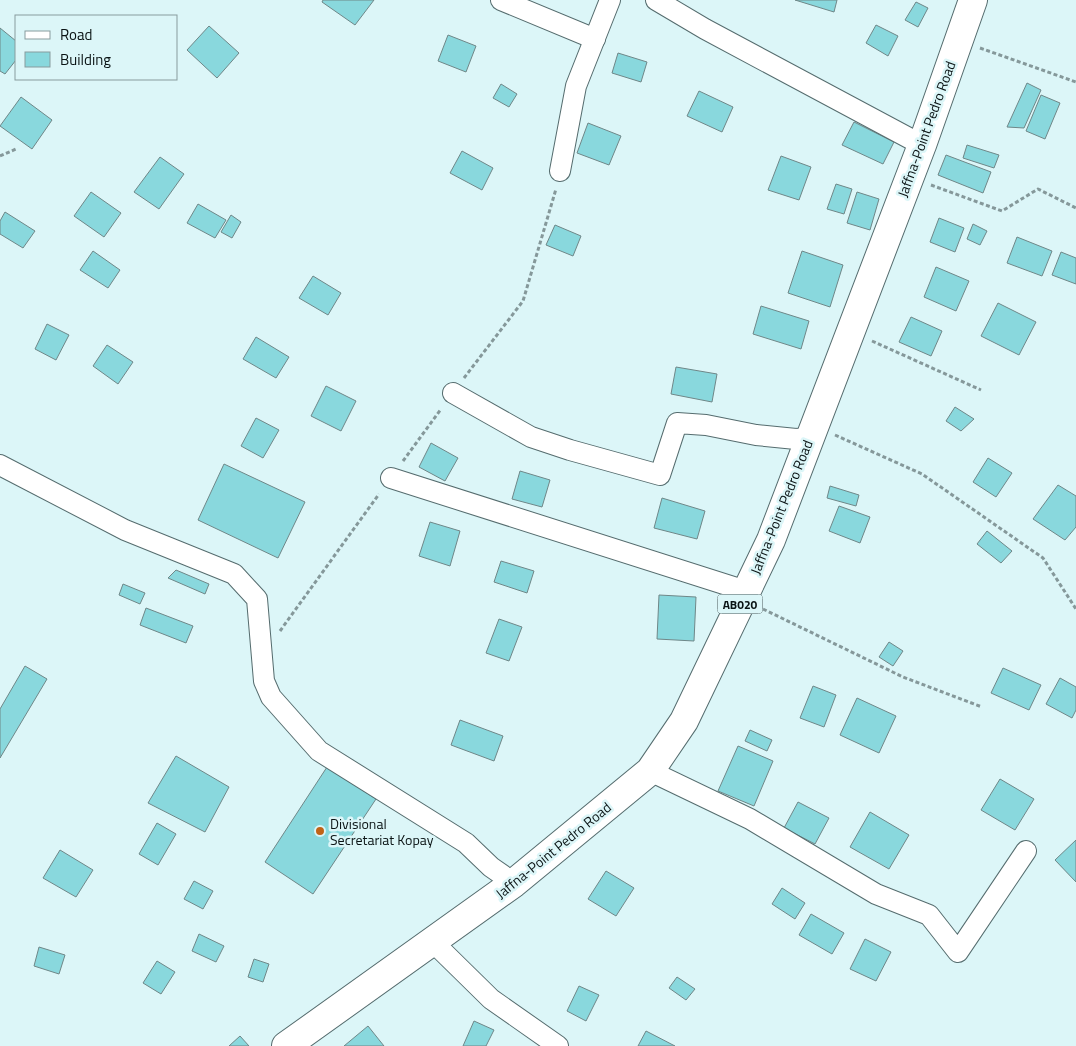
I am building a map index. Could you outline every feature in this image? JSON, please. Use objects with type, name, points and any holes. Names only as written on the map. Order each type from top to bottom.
[{"type":"main road","name":"Jaffna-Point Pedro Road","points":[[286,1046],[514,883],[650,770],[684,721],[771,540],[922,145],[973,0]]},
{"type":"street","points":[[502,0],[595,39]]},
{"type":"street","points":[[560,171],[576,86],[610,0]]},
{"type":"street","points":[[656,0],[705,29],[922,145]]},
{"type":"street","points":[[453,393],[531,437],[660,476],[678,423],[706,425],[756,435],[796,439],[812,432]]},
{"type":"street","points":[[0,465],[125,530],[234,574],[257,599],[264,682],[272,697],[319,751],[466,844],[491,867],[514,883]]},
{"type":"street","points":[[391,478],[744,595]]},
{"type":"street","points":[[650,770],[750,819],[876,894],[929,915],[958,952],[1026,851]]},
{"type":"street","points":[[433,942],[490,998],[558,1046]]},
{"type":"path","points":[[958,42],[985,49],[1076,82]]},
{"type":"path","points":[[0,156],[16,149]]},
{"type":"path","points":[[262,655],[453,393],[523,301],[560,171]]},
{"type":"path","points":[[909,177],[1002,211],[1038,189],[1076,208]]},
{"type":"path","points":[[851,331],[981,390]]},
{"type":"path","points":[[812,432],[922,474],[1043,558],[1076,609]]},
{"type":"path","points":[[744,595],[903,677],[982,706]]},
{"type":"building","points":[[323,0],[374,0],[355,25],[322,2]]},
{"type":"building","points":[[795,0],[837,0],[834,12]]},
{"type":"building","points":[[916,2],[928,8],[918,27],[905,20]]},
{"type":"building","points":[[876,25],[898,36],[888,56],[866,43]]},
{"type":"building","points":[[209,26],[239,53],[217,78],[187,50]]},
{"type":"building","points":[[0,28],[15,40],[15,61],[5,74],[0,71]]},
{"type":"building","points":[[448,35],[476,46],[466,72],[438,61]]},
{"type":"building","points":[[618,53],[647,62],[641,82],[612,73]]},
{"type":"building","points":[[1027,83],[1041,90],[1024,128],[1007,127]]},
{"type":"building","points":[[501,84],[517,94],[509,107],[493,98]]},
{"type":"building","points":[[699,91],[733,107],[722,132],[687,116]]},
{"type":"building","points":[[1041,95],[1060,103],[1045,139],[1026,131]]},
{"type":"building","points":[[21,97],[52,120],[32,149],[0,126]]},
{"type":"building","points":[[854,122],[894,142],[883,164],[842,145]]},
{"type":"building","points":[[588,123],[621,136],[609,165],[577,153]]},
{"type":"building","points":[[967,145],[999,155],[994,168],[963,158]]},
{"type":"building","points":[[462,151],[493,168],[482,190],[450,173]]},
{"type":"building","points":[[946,155],[991,172],[983,193],[938,175]]},
{"type":"building","points":[[781,156],[811,167],[799,200],[768,190]]},
{"type":"building","points":[[160,157],[184,174],[159,209],[134,192]]},
{"type":"building","points":[[836,184],[852,189],[844,214],[827,209]]},
{"type":"building","points":[[91,192],[121,213],[104,237],[74,216]]},
{"type":"building","points":[[857,192],[879,199],[870,230],[847,223]]},
{"type":"building","points":[[198,204],[226,220],[215,238],[187,223]]},
{"type":"building","points":[[5,212],[35,231],[23,248],[0,234],[0,221]]},
{"type":"building","points":[[231,215],[241,222],[232,238],[221,232]]},
{"type":"building","points":[[939,218],[964,228],[955,252],[930,242]]},
{"type":"building","points":[[973,224],[987,231],[980,245],[967,239]]},
{"type":"building","points":[[555,225],[581,236],[573,256],[546,245]]},
{"type":"building","points":[[1017,237],[1052,251],[1042,276],[1007,263]]},
{"type":"building","points":[[93,251],[120,270],[108,288],[80,270]]},
{"type":"building","points":[[802,251],[843,265],[830,307],[788,293]]},
{"type":"building","points":[[1061,252],[1076,258],[1076,284],[1052,275]]},
{"type":"building","points":[[936,267],[969,281],[956,311],[924,297]]},
{"type":"building","points":[[313,276],[341,293],[328,315],[299,298]]},
{"type":"building","points":[[998,303],[1036,322],[1019,355],[981,336]]},
{"type":"building","points":[[761,306],[809,321],[801,349],[753,334]]},
{"type":"building","points":[[911,317],[942,331],[931,356],[899,342]]},
{"type":"building","points":[[47,324],[69,335],[56,360],[35,349]]},
{"type":"building","points":[[256,337],[289,357],[276,378],[243,359]]},
{"type":"building","points":[[107,345],[133,362],[118,384],[93,366]]},
{"type":"building","points":[[676,367],[717,374],[712,402],[671,394]]},
{"type":"building","points":[[326,386],[356,401],[341,431],[311,416]]},
{"type":"building","points":[[955,407],[974,419],[961,431],[946,421]]},
{"type":"building","points":[[256,418],[279,430],[263,458],[241,446]]},
{"type":"building","points":[[431,443],[458,458],[445,481],[419,467]]},
{"type":"building","points":[[988,458],[1012,473],[996,497],[973,482]]},
{"type":"building","points":[[224,464],[305,502],[278,558],[198,520]]},
{"type":"building","points":[[520,471],[550,480],[542,507],[512,499]]},
{"type":"building","points":[[1058,485],[1076,496],[1076,527],[1065,540],[1033,519]]},
{"type":"building","points":[[830,486],[859,495],[856,506],[827,498]]},
{"type":"building","points":[[662,498],[705,511],[697,539],[654,528]]},
{"type":"building","points":[[839,506],[870,517],[860,543],[829,531]]},
{"type":"building","points":[[430,522],[460,531],[450,566],[419,556]]},
{"type":"building","points":[[987,531],[1012,551],[1001,563],[977,544]]},
{"type":"building","points":[[501,561],[534,571],[527,593],[494,582]]},
{"type":"building","points":[[176,570],[209,584],[205,594],[168,578]]},
{"type":"building","points":[[123,584],[145,593],[140,604],[119,595]]},
{"type":"building","points":[[659,595],[696,597],[694,641],[657,639]]},
{"type":"building","points":[[146,608],[193,626],[186,643],[140,625]]},
{"type":"building","points":[[499,619],[522,627],[509,661],[486,653]]},
{"type":"building","points":[[889,642],[903,651],[893,666],[879,657]]},
{"type":"building","points":[[25,666],[47,679],[0,758],[0,709]]},
{"type":"building","points":[[1003,668],[1041,685],[1029,710],[991,693]]},
{"type":"building","points":[[1060,678],[1076,687],[1076,710],[1072,718],[1046,704]]},
{"type":"building","points":[[813,686],[836,695],[824,727],[800,718]]},
{"type":"building","points":[[857,698],[896,716],[879,753],[840,735]]},
{"type":"building","points":[[460,720],[503,736],[494,761],[451,745]]},
{"type":"building","points":[[750,730],[772,740],[767,751],[745,741]]},
{"type":"building","points":[[738,746],[773,761],[754,806],[718,791]]},
{"type":"building","points":[[176,756],[229,787],[205,832],[148,803]]},
{"type":"building","name":"Divisional Secretariat Kopay","points":[[327,767],[376,799],[313,894],[265,862]]},
{"type":"building","points":[[1000,779],[1034,799],[1015,830],[981,810]]},
{"type":"building","points":[[798,802],[829,818],[815,844],[784,828]]},
{"type":"building","points":[[870,812],[909,835],[889,869],[850,847]]},
{"type":"building","points":[[157,823],[176,834],[158,865],[139,854]]},
{"type":"building","points":[[1076,840],[1076,882],[1055,860]]},
{"type":"building","points":[[60,850],[93,870],[76,897],[43,878]]},
{"type":"building","points":[[606,871],[634,888],[616,916],[588,899]]},
{"type":"building","points":[[194,881],[213,891],[203,909],[184,899]]},
{"type":"building","points":[[782,888],[805,903],[795,919],[772,904]]},
{"type":"building","points":[[811,914],[844,933],[832,954],[799,935]]},
{"type":"building","points":[[199,934],[224,946],[216,962],[192,951]]},
{"type":"building","points":[[865,939],[891,952],[876,981],[850,969]]},
{"type":"building","points":[[39,947],[65,955],[59,974],[34,966]]},
{"type":"building","points":[[254,959],[269,964],[263,982],[248,977]]},
{"type":"building","points":[[157,961],[175,972],[161,994],[143,983]]},
{"type":"building","points":[[677,977],[695,989],[686,1000],[669,988]]},
{"type":"building","points":[[579,986],[599,995],[586,1021],[567,1011]]},
{"type":"building","points":[[474,1021],[494,1030],[486,1046],[463,1046]]},
{"type":"building","points":[[368,1026],[384,1046],[344,1046]]},
{"type":"building","points":[[646,1031],[675,1046],[638,1046]]},
{"type":"building","points":[[240,1036],[249,1046],[229,1046]]},
{"type":"place","name":"Divisional Secretariat Kopay","points":[[320,831]]}]
